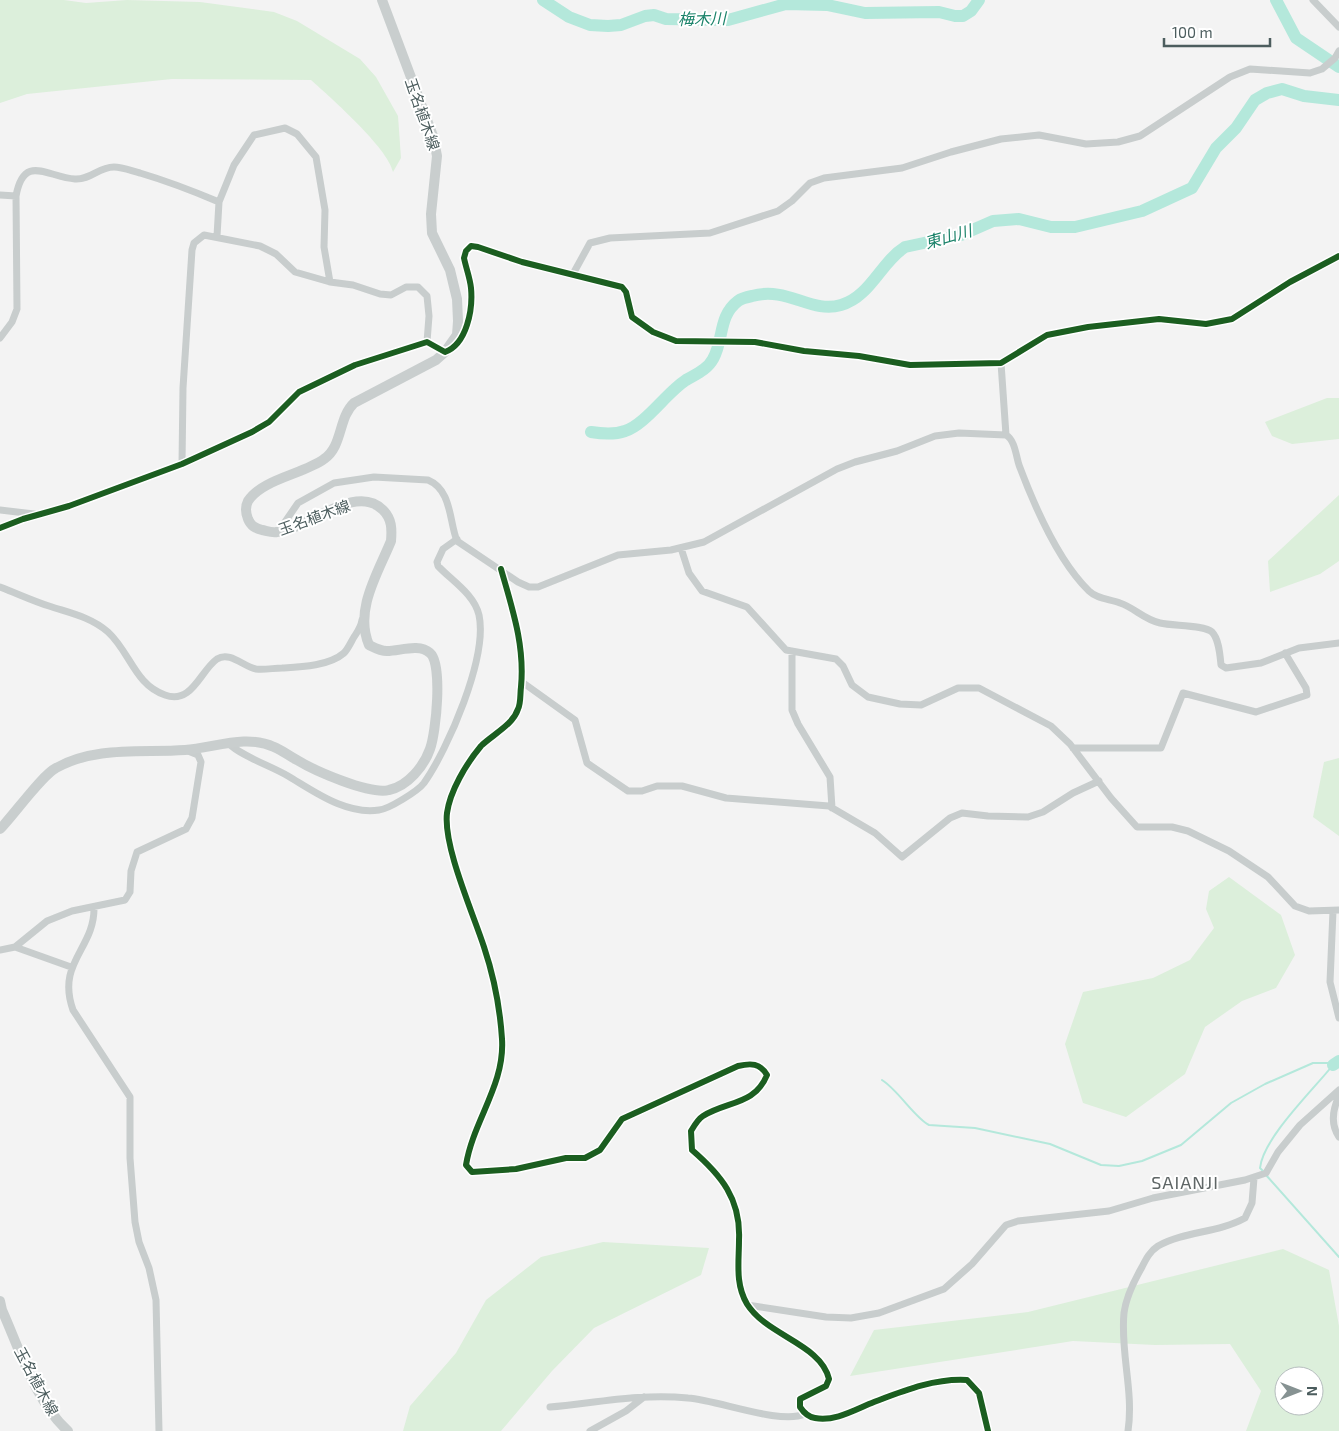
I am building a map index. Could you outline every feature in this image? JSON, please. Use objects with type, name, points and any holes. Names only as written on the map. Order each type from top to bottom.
[{"type":"main road","name":"玉名植木線","points":[[0,830],[53,769],[70,761],[88,756],[137,750],[185,750],[228,743],[259,742],[275,747],[326,774],[366,788],[388,791],[403,785],[415,774],[430,749],[434,730],[436,663],[432,654],[425,649],[387,651],[369,645],[364,634],[363,612],[391,541],[392,529],[389,517],[376,504],[361,501],[347,503],[278,532],[256,528],[250,524],[246,512],[248,501],[263,488],[325,459],[334,449],[347,409],[354,403],[436,360],[445,352],[457,335],[457,299],[450,270],[432,233],[430,214],[437,156],[433,136],[382,0]]},
{"type":"main road","name":"玉名植木線","points":[[0,1301],[2,1310],[42,1396],[60,1424],[68,1431]]},
{"type":"street","points":[[1313,0],[1339,27]]},
{"type":"street","points":[[573,274],[590,242],[610,238],[723,231],[778,211],[792,201],[810,183],[824,178],[902,168],[1002,139],[1039,136],[1086,144],[1118,142],[1140,136],[1230,77],[1250,69],[1298,74],[1322,69],[1335,58],[1339,51]]},
{"type":"street","points":[[217,236],[219,202],[234,165],[254,135],[285,128],[297,134],[316,157],[325,210],[324,247],[330,282]]},
{"type":"street","points":[[0,338],[12,322],[17,309],[16,196],[23,174],[36,170],[74,179],[89,178],[100,169],[114,167],[174,183],[219,202]]},
{"type":"street","points":[[0,196],[16,196]]},
{"type":"street","points":[[182,464],[183,388],[192,250],[194,243],[204,235],[217,236],[260,246],[276,254],[295,272],[330,282],[353,285],[391,296],[406,287],[418,288],[427,296],[429,316],[427,342]]},
{"type":"street","points":[[0,528],[37,514],[69,506],[182,464],[252,432],[269,422],[299,392],[355,365],[427,342],[445,352],[455,349],[462,337],[469,314],[471,286],[464,258],[466,251],[471,246],[478,246],[522,262],[622,287],[626,292],[632,317],[668,340],[756,342],[804,351],[859,356],[910,365],[1001,363],[1047,335],[1088,327],[1159,319],[1206,324],[1232,319],[1290,282],[1339,256]]},
{"type":"street","points":[[1001,363],[1006,435],[1011,440],[1026,483],[1056,546],[1076,576],[1092,594],[1122,603],[1146,620],[1180,627],[1204,628],[1211,631],[1216,640],[1221,664],[1226,668],[1261,663],[1285,652],[1339,643]]},
{"type":"street","points":[[278,532],[298,503],[334,483],[358,478],[400,477],[428,480],[435,485],[447,501],[457,539],[524,586],[538,587],[618,555],[681,548],[704,542],[766,506],[855,462],[897,451],[935,436],[959,433],[1006,435]]},
{"type":"street","points":[[0,510],[37,514]]},
{"type":"street","points":[[228,743],[232,747],[353,810],[386,808],[422,785],[452,732],[475,663],[479,642],[479,617],[475,605],[438,566],[437,562],[443,550],[457,539]]},
{"type":"street","points":[[681,548],[688,573],[702,591],[747,606],[786,650],[836,659],[843,666],[852,685],[859,693],[893,703],[921,705],[958,688],[979,688],[1051,726],[1073,748],[1137,827],[1172,827],[1188,831],[1229,851],[1268,877],[1295,906],[1309,911],[1336,911],[1330,982],[1339,1018]]},
{"type":"street","points":[[500,569],[521,642],[522,682],[518,709],[514,716],[481,746],[469,763],[455,790],[447,813],[450,845],[496,990],[502,1041],[499,1071],[492,1097],[468,1150],[466,1165],[472,1172],[516,1169],[566,1158],[586,1158],[600,1150],[622,1120],[738,1066],[750,1063],[762,1068],[767,1075],[762,1088],[739,1102],[701,1116],[690,1131],[692,1150],[714,1169],[729,1190],[738,1216],[738,1278],[748,1305],[763,1322],[818,1358],[826,1367],[829,1380],[826,1386],[800,1399],[800,1407],[805,1414],[815,1419],[838,1417],[931,1383],[952,1379],[967,1380],[979,1393],[988,1431]]},
{"type":"street","points":[[0,587],[49,606],[77,614],[108,632],[141,679],[154,691],[168,696],[179,696],[186,693],[218,659],[228,657],[255,669],[269,670],[321,663],[342,654],[361,626],[363,612]]},
{"type":"street","points":[[792,651],[792,710],[798,724],[830,777],[832,808]]},
{"type":"street","points":[[1073,748],[1161,748],[1183,693],[1256,712],[1307,695],[1306,688],[1285,652]]},
{"type":"street","points":[[522,682],[575,720],[586,763],[628,790],[642,791],[657,786],[682,786],[726,798],[832,808],[875,833],[902,857],[950,818],[962,813],[1028,817],[1044,812],[1073,792],[1099,781]]},
{"type":"street","points":[[0,950],[15,946],[47,922],[72,911],[124,900],[130,892],[131,871],[138,852],[186,829],[192,818],[201,762],[198,756],[185,750]]},
{"type":"street","points":[[94,907],[94,920],[71,967],[69,988],[73,1010],[130,1097],[130,1158],[136,1222],[139,1242],[149,1268],[156,1300],[160,1431]]},
{"type":"street","points":[[15,946],[71,967]]},
{"type":"street","points":[[748,1305],[826,1317],[851,1318],[879,1313],[944,1289],[972,1264],[1006,1225],[1018,1221],[1109,1211],[1185,1190],[1254,1178],[1266,1173],[1278,1152],[1300,1125],[1339,1090]]},
{"type":"street","points":[[1339,1096],[1334,1107],[1333,1129],[1339,1137]]},
{"type":"street","points":[[1128,1431],[1130,1381],[1124,1311],[1137,1276],[1149,1254],[1156,1247],[1174,1238],[1245,1218],[1252,1203],[1254,1178]]},
{"type":"street","points":[[590,1431],[626,1411],[644,1398]]},
{"type":"street","points":[[550,1407],[609,1399],[687,1398],[780,1417],[796,1418],[805,1414]]},
{"type":"green space","points":[[0,0],[64,0],[86,3],[127,0],[200,2],[274,12],[297,21],[360,59],[376,77],[398,116],[401,158],[393,172],[389,162],[370,137],[311,80],[172,79],[27,94],[0,103]]},
{"type":"green space","points":[[1327,398],[1339,398],[1339,439],[1292,444],[1272,436],[1265,422]]},
{"type":"green space","points":[[1339,495],[1339,561],[1320,574],[1270,592],[1268,561]]},
{"type":"green space","points":[[1339,758],[1339,836],[1313,817],[1324,762]]},
{"type":"green space","points":[[1229,877],[1281,915],[1295,955],[1276,988],[1242,1001],[1205,1027],[1185,1074],[1126,1117],[1083,1103],[1065,1044],[1083,992],[1153,978],[1190,960],[1214,928],[1206,909],[1209,891]]},
{"type":"green space","points":[[603,1242],[709,1248],[701,1275],[594,1328],[552,1371],[501,1431],[403,1431],[410,1406],[456,1353],[486,1300],[541,1257]]},
{"type":"green space","points":[[1283,1249],[1329,1270],[1339,1326],[1339,1431],[1246,1431],[1261,1391],[1230,1344],[1155,1345],[1073,1341],[850,1376],[874,1330],[1028,1312]]},
{"type":"waterway","name":"梅木川","points":[[543,0],[569,17],[590,25],[608,26],[621,25],[645,16],[654,15],[666,19],[728,20],[786,4],[827,5],[865,13],[939,12],[963,16],[971,11],[979,0]]},
{"type":"waterway","name":"梅木川","points":[[1276,0],[1296,38],[1339,67]]},
{"type":"waterway","name":"東山川","points":[[591,432],[613,434],[633,427],[641,422],[678,386],[708,366],[719,344],[727,314],[741,299],[765,294],[777,294],[819,306],[841,305],[860,295],[889,261],[905,247],[961,235],[993,221],[1019,219],[1051,227],[1075,227],[1142,211],[1192,188],[1216,148],[1236,128],[1255,100],[1267,93],[1282,89],[1304,96],[1339,100]]},
{"type":"waterway","points":[[1333,1065],[1339,1061]]},
{"type":"waterway","points":[[882,1080],[929,1125],[975,1128],[1050,1144],[1101,1165],[1119,1166],[1142,1161],[1181,1145],[1231,1103],[1265,1084],[1313,1063],[1332,1063],[1333,1065],[1290,1114],[1270,1143],[1263,1156],[1260,1168],[1263,1171]]},
{"type":"waterway","points":[[1266,1175],[1339,1257]]},
{"type":"cycle path","points":[[0,528],[23,519],[69,506],[182,464],[252,432],[269,422],[299,392],[355,365],[427,342],[445,352],[453,348],[459,342],[467,325],[471,306],[470,280],[464,258],[466,251],[471,246],[522,262],[622,287],[626,292],[632,317],[653,332],[676,341],[755,342],[804,351],[859,356],[910,365],[1001,363],[1047,335],[1088,327],[1159,319],[1206,324],[1232,319],[1290,282],[1339,256]]},
{"type":"cycle path","points":[[501,569],[519,641],[522,671],[520,704],[512,720],[481,746],[470,761],[459,778],[451,796],[447,813],[447,827],[454,861],[488,958],[494,981],[502,1039],[502,1056],[499,1072],[475,1133],[466,1165],[472,1172],[516,1169],[566,1158],[585,1158],[600,1150],[622,1119],[738,1066],[747,1064],[758,1066],[767,1075],[762,1085],[748,1097],[712,1111],[699,1119],[691,1131],[692,1150],[712,1169],[733,1200],[739,1225],[739,1281],[747,1304],[756,1315],[805,1348],[824,1367],[829,1379],[826,1386],[800,1399],[800,1407],[810,1417],[823,1419],[838,1417],[919,1386],[943,1381],[967,1380],[979,1393],[988,1431]]},
{"type":"district","name":"SAIANJI","points":[[1185,1182]]}]
